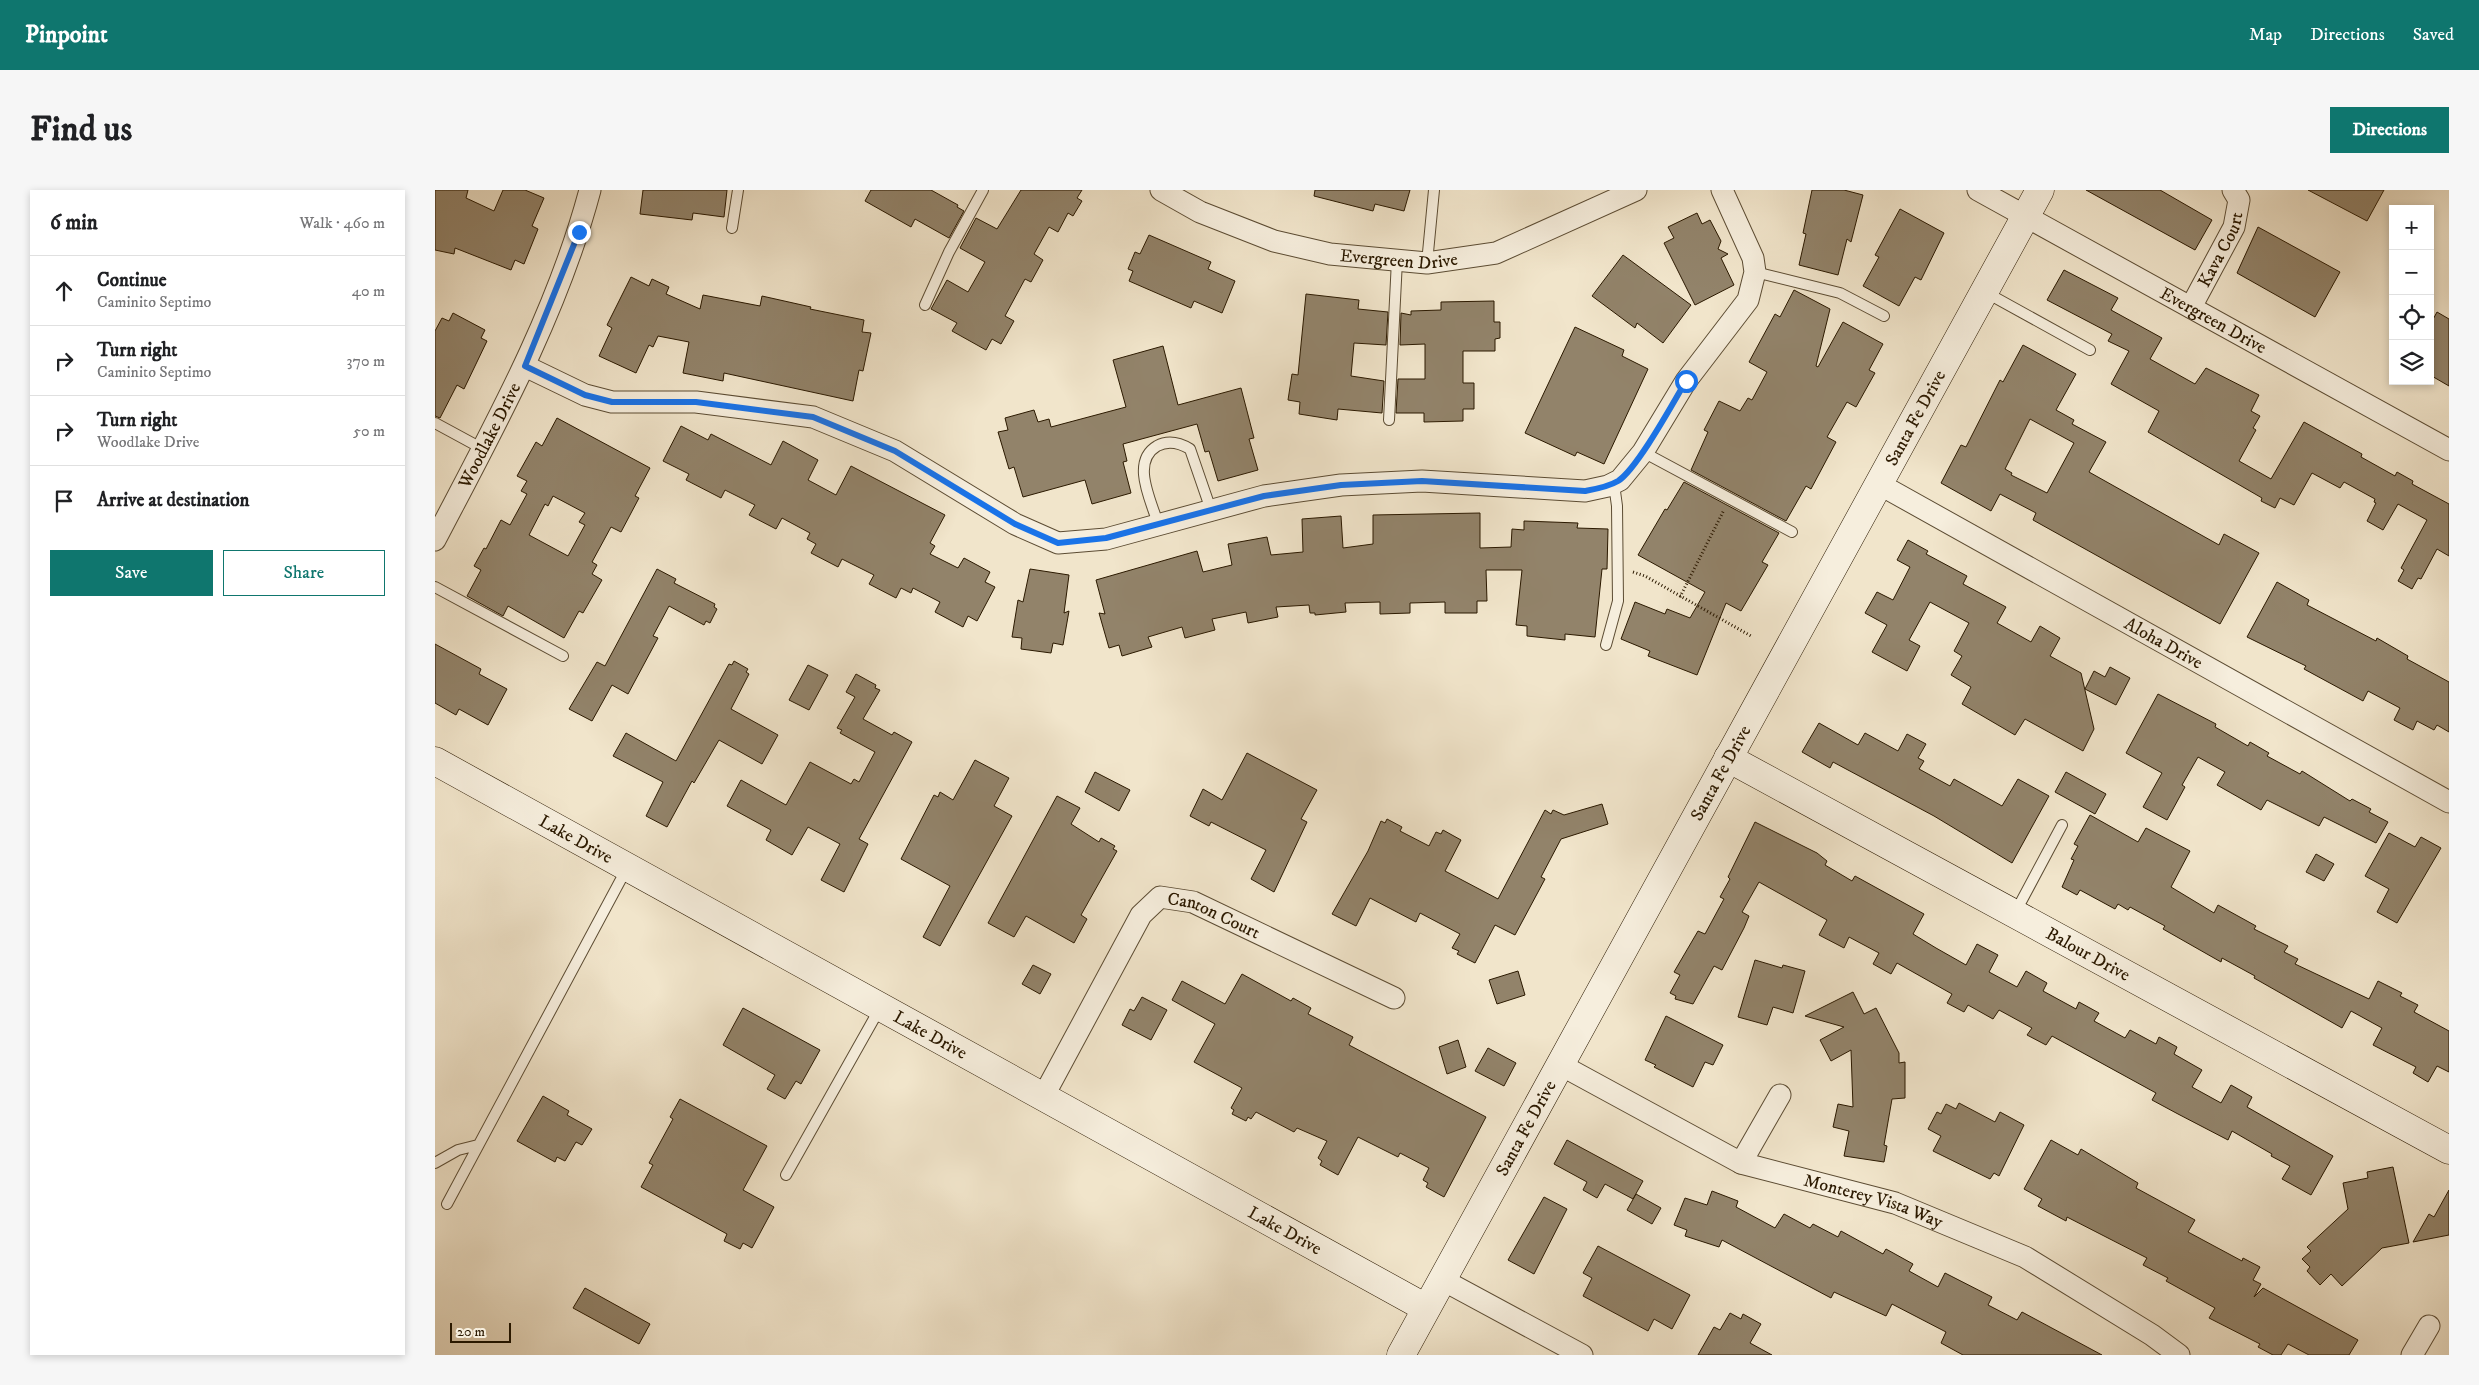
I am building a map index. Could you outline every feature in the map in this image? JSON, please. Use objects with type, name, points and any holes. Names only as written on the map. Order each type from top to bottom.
[{"type":"main road","name":"Santa Fe Drive","points":[[1401,1355],[2040,190]]},
{"type":"main road","name":"Balour Drive","points":[[1728,758],[2449,1150]]},
{"type":"main road","name":"Lake Drive","points":[[435,761],[1426,1308]]},
{"type":"street","name":"Woodlake Drive","points":[[435,540],[525,366],[579,232],[590,190]]},
{"type":"street","name":"Evergreen Drive","points":[[1161,190],[1200,212],[1274,241],[1330,254],[1427,263],[1496,253],[1636,190]]},
{"type":"street","points":[[525,366],[585,395],[612,402],[696,402],[813,417],[895,451],[1015,524],[1058,543],[1106,538],[1264,496],[1341,485],[1422,481],[1585,491],[1614,484],[1620,480],[1643,452],[1686,381],[1748,300],[1755,272],[1753,258],[1722,190]]},
{"type":"street","name":"Evergreen Drive","points":[[1978,190],[2449,450]]},
{"type":"street","name":"Kava Court","points":[[2191,307],[2234,227],[2239,200],[2233,190]]},
{"type":"street","name":"Aloha Drive","points":[[1879,484],[2449,802]]},
{"type":"street","name":"Canton Court","points":[[1043,1097],[1141,915],[1159,897],[1193,902],[1394,998]]},
{"type":"street","name":"Monterey Vista Way","points":[[1559,1064],[1741,1164],[1895,1203],[2025,1257],[2152,1335],[2179,1355]]},
{"type":"street","points":[[1741,1164],[1780,1095]]},
{"type":"street","points":[[1441,1279],[1582,1355]]},
{"type":"street","points":[[2412,1355],[2429,1326]]},
{"type":"lane","points":[[732,228],[738,190]]},
{"type":"lane","points":[[925,305],[949,252],[983,190]]},
{"type":"lane","points":[[1427,263],[1434,190]]},
{"type":"lane","points":[[1389,420],[1397,260]]},
{"type":"lane","points":[[1755,272],[1840,293],[1884,316]]},
{"type":"lane","points":[[1984,292],[2090,350]]},
{"type":"lane","points":[[435,423],[483,449]]},
{"type":"lane","points":[[1158,524],[1143,472],[1145,457],[1159,445],[1175,443],[1190,449],[1211,510]]},
{"type":"lane","points":[[1643,452],[1792,532]]},
{"type":"lane","points":[[1606,645],[1618,601],[1617,506],[1614,484]]},
{"type":"lane","points":[[435,587],[563,656]]},
{"type":"lane","points":[[2015,914],[2061,825]]},
{"type":"lane","points":[[447,1204],[628,867]]},
{"type":"lane","points":[[786,1175],[880,1007]]},
{"type":"lane","points":[[435,1163],[458,1150],[478,1145]]},
{"type":"path","points":[[1680,597],[1729,498]]},
{"type":"path","points":[[1618,567],[1645,576],[1751,636]]},
{"type":"building","points":[[435,190],[468,190],[466,198],[494,211],[503,190],[525,190],[544,198],[532,226],[538,229],[524,264],[515,260],[511,270],[455,248],[454,254],[435,250]]},
{"type":"building","points":[[643,190],[727,190],[724,217],[693,213],[692,220],[640,214]]},
{"type":"building","points":[[871,190],[931,190],[958,205],[957,207],[964,211],[949,238],[915,219],[911,227],[865,201]]},
{"type":"building","points":[[1021,190],[1082,190],[1077,198],[1082,201],[1073,216],[1068,213],[1058,232],[1049,227],[1034,254],[1043,260],[1031,282],[1025,279],[1005,316],[1014,321],[1001,344],[992,339],[986,350],[952,331],[957,323],[931,309],[947,280],[968,292],[985,262],[960,248],[976,218],[997,229]]},
{"type":"building","points":[[1315,190],[1410,190],[1404,211],[1375,204],[1373,211],[1314,196]]},
{"type":"building","points":[[1812,190],[1844,190],[1863,195],[1851,242],[1847,239],[1838,275],[1799,265],[1806,234],[1803,233]]},
{"type":"building","points":[[2086,190],[2160,190],[2212,220],[2195,250]]},
{"type":"building","points":[[2308,190],[2384,190],[2367,221]]},
{"type":"building","points":[[1900,209],[1944,233],[1921,280],[1915,277],[1899,306],[1863,286],[1879,257],[1875,255]]},
{"type":"building","points":[[1697,213],[1702,224],[1710,220],[1721,241],[1718,249],[1728,254],[1721,258],[1734,285],[1695,305],[1664,243],[1674,238],[1668,227]]},
{"type":"building","points":[[2258,227],[2340,272],[2315,317],[2237,273]]},
{"type":"building","points":[[1149,235],[1211,262],[1208,269],[1235,281],[1222,313],[1194,301],[1191,308],[1129,281],[1133,271],[1128,269],[1135,252],[1140,254]]},
{"type":"building","points":[[1623,255],[1691,305],[1663,343],[1637,323],[1635,328],[1592,296]]},
{"type":"building","points":[[2064,270],[2118,298],[2111,310],[2162,338],[2150,359],[2195,384],[2206,368],[2259,395],[2251,411],[2260,416],[2253,428],[2256,430],[2239,461],[2271,479],[2304,422],[2362,454],[2361,457],[2395,476],[2397,472],[2413,481],[2412,484],[2449,504],[2449,556],[2437,549],[2421,579],[2418,578],[2412,589],[2398,581],[2404,570],[2401,568],[2427,520],[2398,504],[2383,530],[2367,521],[2376,503],[2374,502],[2375,499],[2344,482],[2340,488],[2312,473],[2294,505],[2280,498],[2275,508],[2261,501],[2262,498],[2148,432],[2159,411],[2111,384],[2129,351],[2108,341],[2112,334],[2047,300]]},
{"type":"building","points":[[631,277],[649,286],[652,279],[669,287],[666,294],[700,309],[703,295],[760,306],[762,296],[811,307],[810,309],[864,320],[862,332],[871,333],[863,371],[859,370],[853,401],[724,373],[723,381],[683,373],[689,342],[658,336],[653,347],[649,345],[636,373],[599,356],[612,328],[607,325]]},
{"type":"building","points":[[1794,290],[1830,309],[1816,366],[1818,367],[1843,322],[1883,344],[1869,370],[1875,373],[1856,407],[1847,402],[1827,437],[1836,442],[1811,489],[1806,486],[1786,521],[1691,470],[1708,432],[1704,430],[1719,401],[1740,411],[1748,398],[1752,400],[1767,372],[1749,362],[1775,314],[1780,317]]},
{"type":"building","points":[[1306,294],[1359,300],[1358,309],[1388,312],[1386,345],[1354,343],[1351,376],[1384,381],[1382,413],[1338,409],[1337,420],[1299,414],[1300,402],[1288,400],[1292,374],[1298,375]]},
{"type":"building","points":[[1494,301],[1494,322],[1500,322],[1500,338],[1495,339],[1495,351],[1463,351],[1463,383],[1474,383],[1474,409],[1463,409],[1463,421],[1424,422],[1424,413],[1396,413],[1398,379],[1425,379],[1425,344],[1400,345],[1401,313],[1411,315],[1411,311],[1441,310],[1441,302]]},
{"type":"building","points":[[2437,312],[2449,319],[2449,386],[2434,377],[2434,318]]},
{"type":"building","points":[[453,313],[485,330],[481,338],[487,341],[464,389],[457,385],[440,418],[435,416],[435,331],[442,318],[449,321]]},
{"type":"building","points":[[1575,327],[1624,350],[1622,356],[1648,369],[1604,464],[1577,452],[1575,456],[1525,433]]},
{"type":"building","points":[[2023,345],[2076,374],[2056,410],[2074,420],[2072,424],[2106,442],[2089,472],[2219,545],[2224,534],[2259,553],[2220,624],[2033,520],[2036,513],[2000,494],[1991,511],[1941,483],[1961,445],[1966,447],[2000,380],[2003,382]],"holes":[[[2030,419],[2074,443],[2047,493],[2011,475],[2012,473],[2005,469]]]},
{"type":"building","points":[[1163,346],[1178,405],[1241,388],[1254,438],[1249,439],[1258,470],[1218,481],[1209,451],[1205,452],[1197,424],[1123,444],[1127,461],[1123,462],[1131,493],[1092,504],[1085,480],[1023,497],[1014,467],[1009,469],[998,432],[1008,430],[1005,418],[1034,410],[1038,422],[1049,419],[1051,427],[1126,407],[1113,360]]},
{"type":"building","points":[[557,418],[650,468],[635,496],[639,498],[621,532],[611,527],[592,562],[597,565],[592,574],[602,580],[583,613],[579,611],[564,638],[508,606],[503,616],[467,596],[481,570],[474,566],[484,548],[486,549],[501,520],[510,525],[527,494],[521,491],[527,481],[517,476],[536,442],[542,446]],"holes":[[[553,496],[585,513],[579,522],[585,525],[568,556],[529,535],[545,504],[548,506]]]},
{"type":"building","points":[[681,426],[708,440],[711,434],[771,465],[783,441],[818,460],[808,480],[836,495],[851,466],[945,515],[930,543],[935,546],[930,554],[958,568],[964,558],[990,572],[985,582],[995,587],[977,621],[968,616],[963,627],[935,612],[940,602],[913,588],[911,593],[901,588],[896,598],[869,584],[874,575],[842,559],[838,567],[811,553],[816,544],[807,539],[810,533],[782,518],[776,529],[749,515],[755,505],[725,490],[721,498],[686,480],[689,474],[663,461]]},
{"type":"building","points":[[1684,482],[1779,533],[1762,562],[1768,565],[1741,611],[1726,603],[1697,675],[1648,656],[1650,651],[1621,639],[1635,602],[1665,614],[1667,609],[1690,618],[1705,592],[1638,555],[1665,509],[1667,510]]},
{"type":"building","points":[[1480,513],[1480,548],[1511,547],[1512,529],[1524,530],[1524,521],[1578,523],[1577,528],[1608,529],[1607,569],[1602,569],[1595,637],[1565,634],[1565,640],[1527,636],[1527,626],[1516,625],[1522,570],[1486,570],[1487,601],[1477,601],[1477,613],[1445,613],[1445,602],[1410,603],[1410,613],[1380,614],[1380,602],[1345,603],[1346,612],[1315,615],[1315,613],[1310,613],[1309,605],[1276,607],[1278,617],[1248,623],[1246,612],[1212,619],[1215,630],[1185,638],[1182,627],[1148,637],[1152,647],[1122,656],[1119,645],[1109,648],[1099,613],[1105,614],[1096,580],[1197,551],[1203,572],[1232,565],[1228,544],[1267,537],[1271,555],[1303,552],[1302,519],[1341,516],[1343,548],[1373,544],[1373,515]]},
{"type":"building","points":[[1908,540],[1928,551],[1926,554],[1967,576],[1963,584],[2006,607],[1997,623],[2031,642],[2040,626],[2060,638],[2050,656],[2081,673],[2094,729],[2083,751],[2025,719],[2015,735],[1962,704],[1971,687],[1951,675],[1962,656],[1954,651],[1969,623],[1930,602],[1909,640],[1920,646],[1907,671],[1872,652],[1887,625],[1865,613],[1877,592],[1893,600],[1910,567],[1897,560]]},
{"type":"building","points":[[657,569],[676,579],[674,583],[715,604],[714,607],[717,609],[710,623],[706,621],[704,625],[669,606],[653,636],[658,638],[628,694],[612,685],[592,721],[569,709],[597,662],[605,666]]},
{"type":"building","points":[[1030,569],[1069,575],[1064,613],[1069,611],[1063,645],[1053,643],[1051,653],[1021,649],[1022,638],[1012,637],[1018,600],[1023,602]]},
{"type":"building","points":[[2277,582],[2309,600],[2307,605],[2376,641],[2377,638],[2408,656],[2407,659],[2449,682],[2449,732],[2437,725],[2434,730],[2417,721],[2413,730],[2394,720],[2400,708],[2368,691],[2363,701],[2304,669],[2306,666],[2247,637]]},
{"type":"building","points":[[435,644],[481,669],[479,674],[507,689],[488,725],[459,709],[456,715],[435,703]]},
{"type":"building","points":[[734,661],[748,669],[746,672],[749,674],[731,709],[778,735],[762,764],[719,740],[694,783],[692,781],[667,827],[646,816],[663,782],[613,756],[626,733],[676,761],[729,664],[732,665]]},
{"type":"building","points":[[808,665],[828,675],[809,710],[789,700]]},
{"type":"building","points":[[2110,667],[2130,678],[2116,705],[2085,689],[2094,671],[2105,677]]},
{"type":"building","points":[[856,674],[876,685],[875,688],[880,690],[863,719],[892,735],[894,732],[912,742],[859,839],[868,844],[844,892],[821,880],[840,844],[808,827],[792,855],[766,840],[771,830],[727,806],[741,780],[786,805],[810,762],[851,784],[854,779],[859,782],[875,752],[840,733],[842,730],[837,728],[855,697],[846,692]]},
{"type":"building","points":[[2158,694],[2216,724],[2215,727],[2248,746],[2250,742],[2269,753],[2267,756],[2300,774],[2302,771],[2350,801],[2352,799],[2371,809],[2369,812],[2388,822],[2376,843],[2324,817],[2319,826],[2267,800],[2261,810],[2217,785],[2225,772],[2198,757],[2182,785],[2185,787],[2167,820],[2143,807],[2162,773],[2126,753]]},
{"type":"building","points":[[1819,723],[1858,745],[1865,733],[1898,751],[1907,734],[1926,744],[1918,758],[1924,761],[1919,769],[1950,786],[1954,779],[2002,806],[2018,779],[2049,796],[2012,863],[1934,816],[1833,762],[1830,768],[1802,752]]},
{"type":"building","points":[[1247,753],[1317,790],[1301,819],[1307,822],[1274,892],[1251,879],[1266,850],[1211,822],[1209,826],[1190,816],[1203,789],[1222,800]]},
{"type":"building","points":[[975,760],[1009,778],[994,806],[1012,816],[940,946],[923,937],[950,886],[901,859],[934,795],[938,797],[940,792],[953,800]]},
{"type":"building","points":[[1095,772],[1130,790],[1119,811],[1085,792]]},
{"type":"building","points":[[2066,772],[2106,794],[2095,814],[2055,792]]},
{"type":"building","points":[[1057,796],[1080,808],[1071,824],[1099,842],[1101,838],[1115,846],[1113,849],[1117,851],[1081,915],[1087,919],[1074,943],[1026,916],[1014,937],[988,923]]},
{"type":"building","points":[[1602,804],[1608,824],[1561,839],[1541,877],[1545,879],[1515,935],[1495,925],[1475,963],[1457,954],[1459,951],[1452,948],[1460,934],[1420,913],[1416,922],[1370,898],[1356,926],[1332,914],[1368,851],[1381,821],[1385,823],[1387,819],[1402,827],[1400,831],[1429,846],[1436,832],[1441,834],[1443,830],[1461,840],[1445,871],[1498,899],[1545,810],[1551,814],[1553,810],[1564,815]]},
{"type":"building","points":[[2090,815],[2138,842],[2146,828],[2190,851],[2171,887],[2214,913],[2218,905],[2256,926],[2254,929],[2288,946],[2284,952],[2298,959],[2295,964],[2369,999],[2378,981],[2402,993],[2400,996],[2418,1005],[2414,1012],[2449,1031],[2449,1072],[2437,1066],[2428,1082],[2413,1073],[2416,1067],[2373,1045],[2382,1028],[2351,1011],[2342,1028],[2254,978],[2255,976],[2222,958],[2221,962],[2163,929],[2165,926],[2130,907],[2128,910],[2118,904],[2115,909],[2080,890],[2077,895],[2062,887],[2074,860],[2071,859],[2078,846],[2074,844]]},
{"type":"building","points":[[1755,822],[1817,853],[1827,861],[1825,865],[1852,881],[1855,876],[1924,914],[1913,934],[1966,965],[1977,944],[1998,955],[1989,972],[2017,987],[2026,971],[2047,983],[2043,991],[2076,1009],[2079,1002],[2099,1013],[2094,1021],[2125,1038],[2130,1030],[2156,1044],[2159,1037],[2177,1047],[2174,1054],[2202,1070],[2192,1087],[2221,1103],[2231,1085],[2252,1097],[2247,1107],[2333,1156],[2311,1195],[2282,1179],[2290,1166],[2232,1131],[2228,1140],[2152,1100],[2156,1093],[2052,1036],[2046,1045],[2027,1035],[2032,1028],[1999,1010],[1993,1019],[1968,1005],[1964,1012],[1947,1003],[1952,994],[1897,963],[1891,974],[1873,964],[1879,953],[1849,937],[1844,948],[1819,935],[1827,920],[1759,882],[1742,912],[1749,916],[1722,970],[1714,966],[1693,1004],[1675,999],[1676,996],[1670,993],[1680,975],[1674,972],[1698,931],[1705,934],[1724,899],[1720,897],[1730,879],[1728,877]]},
{"type":"building","points":[[2389,833],[2415,847],[2421,837],[2441,848],[2397,923],[2377,912],[2389,889],[2365,876]]},
{"type":"building","points":[[2316,854],[2334,864],[2324,881],[2306,872]]},
{"type":"building","points":[[1755,960],[1782,968],[1783,965],[1805,971],[1793,1013],[1773,1007],[1767,1025],[1738,1017]]},
{"type":"building","points":[[1033,965],[1051,974],[1040,994],[1022,984]]},
{"type":"building","points":[[1518,971],[1525,995],[1497,1004],[1489,980]]},
{"type":"building","points":[[1242,974],[1291,1001],[1293,998],[1311,1008],[1308,1014],[1353,1037],[1349,1045],[1486,1117],[1444,1197],[1426,1187],[1428,1183],[1423,1180],[1429,1168],[1400,1153],[1398,1157],[1358,1137],[1338,1175],[1320,1165],[1322,1161],[1318,1158],[1327,1141],[1297,1128],[1294,1132],[1256,1112],[1251,1119],[1248,1117],[1246,1121],[1232,1114],[1234,1110],[1231,1108],[1242,1088],[1194,1062],[1215,1024],[1172,1000],[1182,981],[1225,1004]]},
{"type":"building","points":[[1853,992],[1864,1014],[1876,1008],[1899,1053],[1899,1063],[1905,1062],[1905,1098],[1892,1099],[1884,1145],[1887,1146],[1884,1162],[1844,1156],[1849,1131],[1833,1127],[1838,1104],[1853,1107],[1851,1050],[1831,1061],[1820,1040],[1844,1027],[1805,1016]]},
{"type":"building","points":[[1142,997],[1167,1010],[1151,1040],[1122,1025],[1130,1009],[1134,1011]]},
{"type":"building","points":[[743,1008],[820,1050],[801,1084],[796,1081],[785,1099],[767,1089],[775,1075],[723,1045]]},
{"type":"building","points":[[1666,1016],[1723,1045],[1713,1065],[1705,1062],[1693,1087],[1654,1067],[1656,1065],[1645,1060]]},
{"type":"building","points":[[1458,1040],[1466,1067],[1447,1074],[1439,1047]]},
{"type":"building","points":[[1488,1048],[1516,1063],[1504,1086],[1475,1071]]},
{"type":"building","points":[[543,1096],[569,1111],[567,1115],[592,1129],[582,1145],[576,1142],[565,1161],[557,1157],[555,1162],[517,1141]]},
{"type":"building","points":[[680,1099],[767,1146],[743,1190],[774,1207],[752,1248],[743,1243],[740,1249],[724,1241],[727,1234],[641,1187],[653,1165],[649,1163],[673,1119],[670,1117]]},
{"type":"building","points":[[1959,1103],[1995,1122],[2000,1112],[2024,1125],[1999,1176],[1994,1173],[1990,1179],[1933,1151],[1941,1136],[1928,1129],[1937,1112],[1941,1114],[1946,1104],[1956,1109]]},
{"type":"building","points":[[1567,1140],[1643,1181],[1633,1199],[1605,1184],[1597,1198],[1583,1190],[1587,1182],[1554,1164]]},
{"type":"building","points":[[2051,1140],[2078,1155],[2081,1149],[2138,1183],[2136,1188],[2195,1220],[2188,1232],[2242,1261],[2243,1258],[2260,1267],[2253,1280],[2261,1284],[2254,1297],[2263,1288],[2358,1340],[2349,1355],[2309,1355],[2288,1344],[2281,1355],[2273,1355],[2258,1347],[2260,1344],[2209,1318],[2215,1308],[2166,1281],[2168,1278],[2143,1265],[2147,1258],[2067,1217],[2066,1221],[2038,1206],[2042,1199],[2024,1189]]},
{"type":"building","points":[[2393,1167],[2409,1243],[2382,1248],[2342,1286],[2331,1274],[2320,1285],[2307,1271],[2310,1267],[2302,1259],[2311,1251],[2307,1247],[2348,1209],[2343,1183],[2368,1178],[2367,1172]]},
{"type":"building","points":[[2449,1190],[2449,1235],[2413,1242],[2429,1214],[2434,1217]]},
{"type":"building","points":[[1712,1191],[1738,1201],[1736,1207],[1775,1228],[1784,1214],[1810,1228],[1813,1224],[1838,1237],[1841,1231],[1883,1254],[1886,1249],[1913,1264],[1909,1271],[1938,1287],[1945,1273],[1992,1297],[1988,1305],[2017,1320],[2022,1312],[2102,1355],[1963,1355],[1941,1343],[1946,1332],[1892,1304],[1886,1316],[1834,1292],[1831,1298],[1722,1240],[1719,1247],[1685,1236],[1687,1230],[1674,1225],[1685,1198],[1707,1205]]},
{"type":"building","points":[[1636,1194],[1661,1208],[1652,1224],[1627,1210]]},
{"type":"building","points":[[1544,1197],[1567,1209],[1534,1274],[1508,1260]]},
{"type":"building","points":[[1598,1246],[1690,1295],[1672,1329],[1654,1319],[1648,1331],[1583,1296],[1592,1278],[1583,1273]]},
{"type":"building","points":[[585,1288],[650,1324],[639,1344],[573,1308]]},
{"type":"building","points":[[1730,1313],[1741,1319],[1743,1314],[1761,1324],[1750,1343],[1772,1355],[1698,1355],[1714,1327],[1720,1330]]},
{"type":"route","points":[[579,232],[525,366],[585,395],[612,402],[696,402],[813,417],[895,451],[1015,524],[1058,543],[1106,538],[1264,496],[1341,485],[1422,481],[1585,491],[1608,486],[1620,480],[1643,452],[1686,381]]}]
